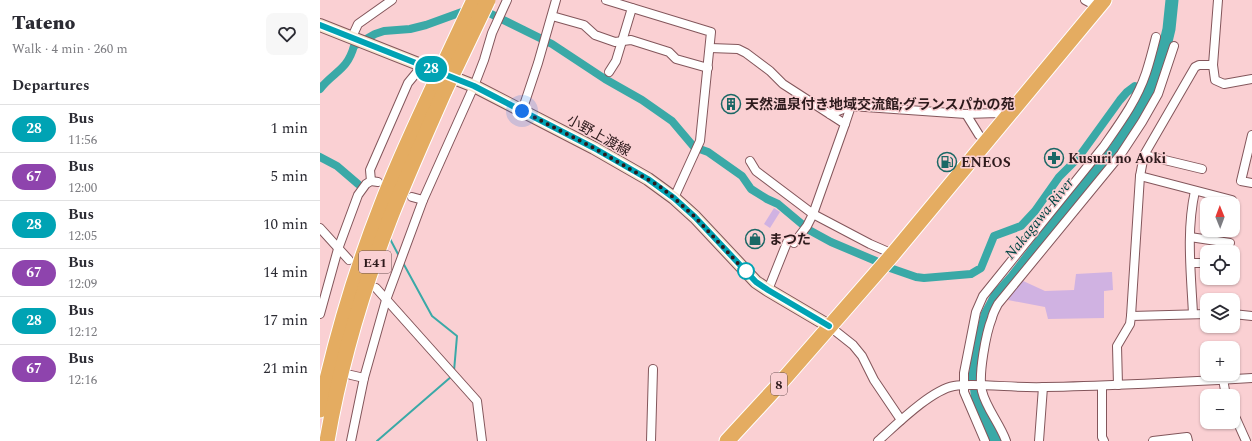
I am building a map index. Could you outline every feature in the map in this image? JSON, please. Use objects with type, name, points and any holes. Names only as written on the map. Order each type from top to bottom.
[{"type":"highway","name":"E41","points":[[327,441],[348,350],[361,304],[391,216],[474,0]]},
{"type":"highway","name":"E41","points":[[320,410],[335,346],[348,300],[381,206],[440,86],[488,0]]},
{"type":"highway","name":"8","points":[[727,441],[776,388],[893,254],[1005,119],[1096,2]]},
{"type":"main road","name":"小野上渡線","points":[[320,25],[474,86],[594,148],[648,179],[674,198],[695,217],[756,282],[829,326]]},
{"type":"street","points":[[352,37],[358,24],[392,0]]},
{"type":"street","points":[[351,441],[364,378],[386,300],[423,200],[474,86],[492,33],[507,0]]},
{"type":"street","points":[[522,111],[538,63],[556,0]]},
{"type":"street","points":[[606,0],[711,32],[700,141],[674,198]]},
{"type":"street","points":[[1218,0],[1213,65],[1215,80],[1224,84],[1252,80]]},
{"type":"street","points":[[609,72],[616,61],[632,8]]},
{"type":"street","points":[[552,16],[584,25],[595,35],[615,42],[631,40],[669,52],[676,59],[708,68]]},
{"type":"street","points":[[985,441],[964,392],[966,385],[964,373],[976,312],[983,296],[1104,146],[1120,122],[1135,99],[1146,74],[1156,37]]},
{"type":"street","points":[[1006,441],[1002,429],[987,402],[980,385],[982,364],[992,317],[998,304],[1122,154],[1158,94],[1174,46]]},
{"type":"street","points":[[710,48],[738,49],[746,53],[770,70],[782,84],[845,124]]},
{"type":"street","points":[[1118,385],[1117,346],[1130,324],[1140,176],[1144,155],[1195,67],[1199,65],[1213,65]]},
{"type":"street","points":[[320,314],[338,249],[358,195],[366,184],[374,182],[370,170],[408,83],[422,66]]},
{"type":"street","points":[[830,114],[851,106],[966,114],[998,113],[1005,119]]},
{"type":"street","points":[[768,290],[791,242],[806,227],[813,214],[851,106]]},
{"type":"street","points":[[966,114],[979,135],[986,141]]},
{"type":"street","points":[[1252,135],[1241,181],[1252,183]]},
{"type":"street","points":[[1144,155],[1202,169]]},
{"type":"street","points":[[750,161],[756,171],[813,214],[870,244],[893,254]]},
{"type":"street","points":[[1140,176],[1220,197]]},
{"type":"street","points":[[1193,314],[1190,237],[1191,209],[1195,191]]},
{"type":"street","points":[[412,196],[423,200]]},
{"type":"street","points":[[320,228],[349,260]]},
{"type":"street","points":[[1190,237],[1230,243]]},
{"type":"street","points":[[1191,263],[1200,263]]},
{"type":"street","points":[[376,288],[477,401],[482,441]]},
{"type":"street","points":[[1131,316],[1200,314]]},
{"type":"street","points":[[1240,315],[1252,316]]},
{"type":"street","points":[[829,326],[853,345],[862,356],[874,380],[901,420]]},
{"type":"street","points":[[651,441],[653,369]]},
{"type":"street","points":[[352,375],[364,378]]},
{"type":"street","points":[[1240,378],[1252,378]]},
{"type":"street","points":[[878,441],[901,420],[930,398],[943,389],[954,386],[980,385],[1042,388],[1200,380]]},
{"type":"street","points":[[1102,386],[1102,437],[1104,441]]},
{"type":"street","points":[[1039,441],[1042,388]]},
{"type":"street","points":[[1240,428],[1246,441]]},
{"type":"street","points":[[1153,441],[1187,437],[1188,441]]},
{"type":"shaded area","points":[[774,208],[780,212],[770,228],[764,224]]},
{"type":"shaded area","points":[[1112,272],[1113,290],[1104,291],[1104,318],[1048,319],[1045,307],[1008,300],[1021,280],[1045,291],[1074,290],[1076,274]]},
{"type":"waterway","name":"Nakagawa River","points":[[995,441],[978,401],[975,376],[987,315],[997,296],[1014,277],[1068,207],[1115,150],[1142,108],[1150,92],[1163,54],[1169,29],[1172,0]]},
{"type":"waterway","points":[[320,89],[348,61],[354,46],[375,34],[384,31],[410,29],[426,25],[470,9]]},
{"type":"waterway","points":[[481,9],[552,44],[605,79],[642,100],[672,121],[694,147],[708,152],[742,176],[751,189],[778,204],[809,230],[831,242],[876,261]]},
{"type":"waterway","points":[[890,268],[916,277],[924,278],[971,274],[981,268],[994,236],[1021,226],[1035,211],[1059,177],[1078,158],[1120,100],[1127,92],[1135,86],[1137,87]]},
{"type":"waterway","name":"Nakagawa River","points":[[1144,89],[1150,92]]},
{"type":"waterway","points":[[320,157],[337,166],[358,184]]},
{"type":"waterway","points":[[389,237],[399,256]]},
{"type":"waterway","points":[[402,261],[432,316],[457,336],[454,371]]},
{"type":"waterway","points":[[377,441],[452,376]]},
{"type":"bus line","name":"28","points":[[320,25],[474,86],[594,148],[648,179],[674,198],[695,217],[756,282],[829,326]]},
{"type":"place","name":"天然温泉付き地域交流館;グランスパかの苑","points":[[731,104]]},
{"type":"place","name":"Kusuri no Aoki","points":[[1054,158]]},
{"type":"place","name":"ENEOS","points":[[947,162]]},
{"type":"place","name":"まつた","points":[[755,239]]},
{"type":"route","points":[[522,111],[594,148],[659,186],[695,217],[747,273],[746,271]]}]
